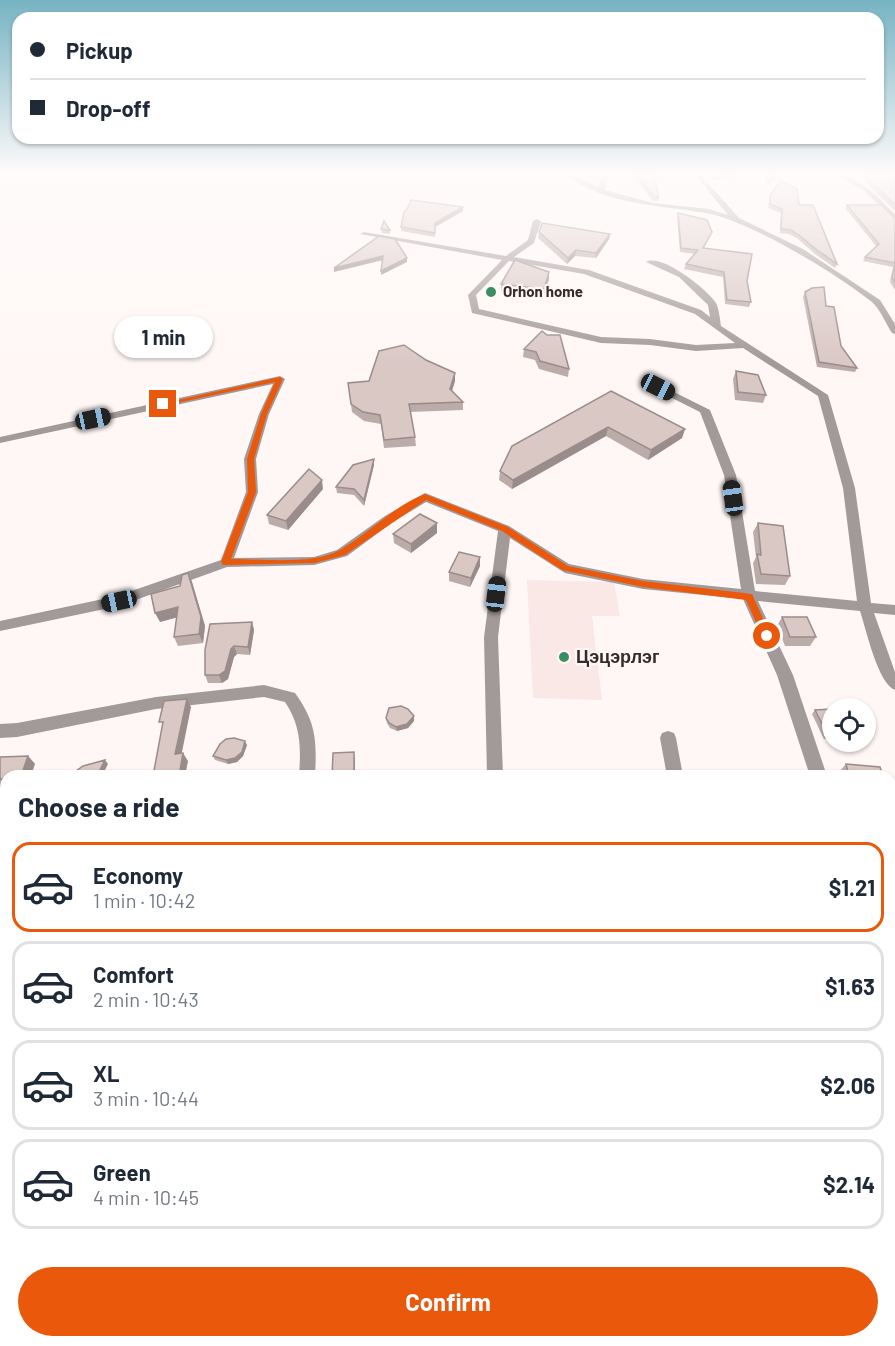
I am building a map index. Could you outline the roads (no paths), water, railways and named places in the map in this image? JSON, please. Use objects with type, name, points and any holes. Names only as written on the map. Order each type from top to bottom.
[{"type":"street","points":[[387,238],[586,272],[699,312],[717,327],[823,395],[849,488],[865,606],[889,676],[895,684]]},
{"type":"street","points":[[532,238],[508,258],[472,295],[475,311],[601,340],[650,342],[696,348],[746,345]]},
{"type":"street","points":[[773,238],[800,251],[877,302],[895,331]]},
{"type":"street","points":[[650,262],[682,275],[712,304],[717,327]]},
{"type":"street","points":[[0,440],[280,379],[264,414],[250,459],[252,492],[226,562]]},
{"type":"street","points":[[658,387],[705,410],[730,475],[749,597],[785,675],[817,770]]},
{"type":"street","points":[[0,626],[119,601],[226,562],[315,561],[342,553],[389,519],[425,497],[505,529],[565,568],[643,584],[749,597],[895,610]]},
{"type":"street","points":[[495,770],[491,637],[505,529]]},
{"type":"street","points":[[0,731],[17,730],[156,703],[264,691],[290,697],[301,713],[309,733],[307,770]]},
{"type":"street","points":[[668,738],[674,770]]},
{"type":"place","name":"Orhon home","points":[[491,292]]},
{"type":"place","name":"Цэцэрлэг","points":[[564,657]]}]
